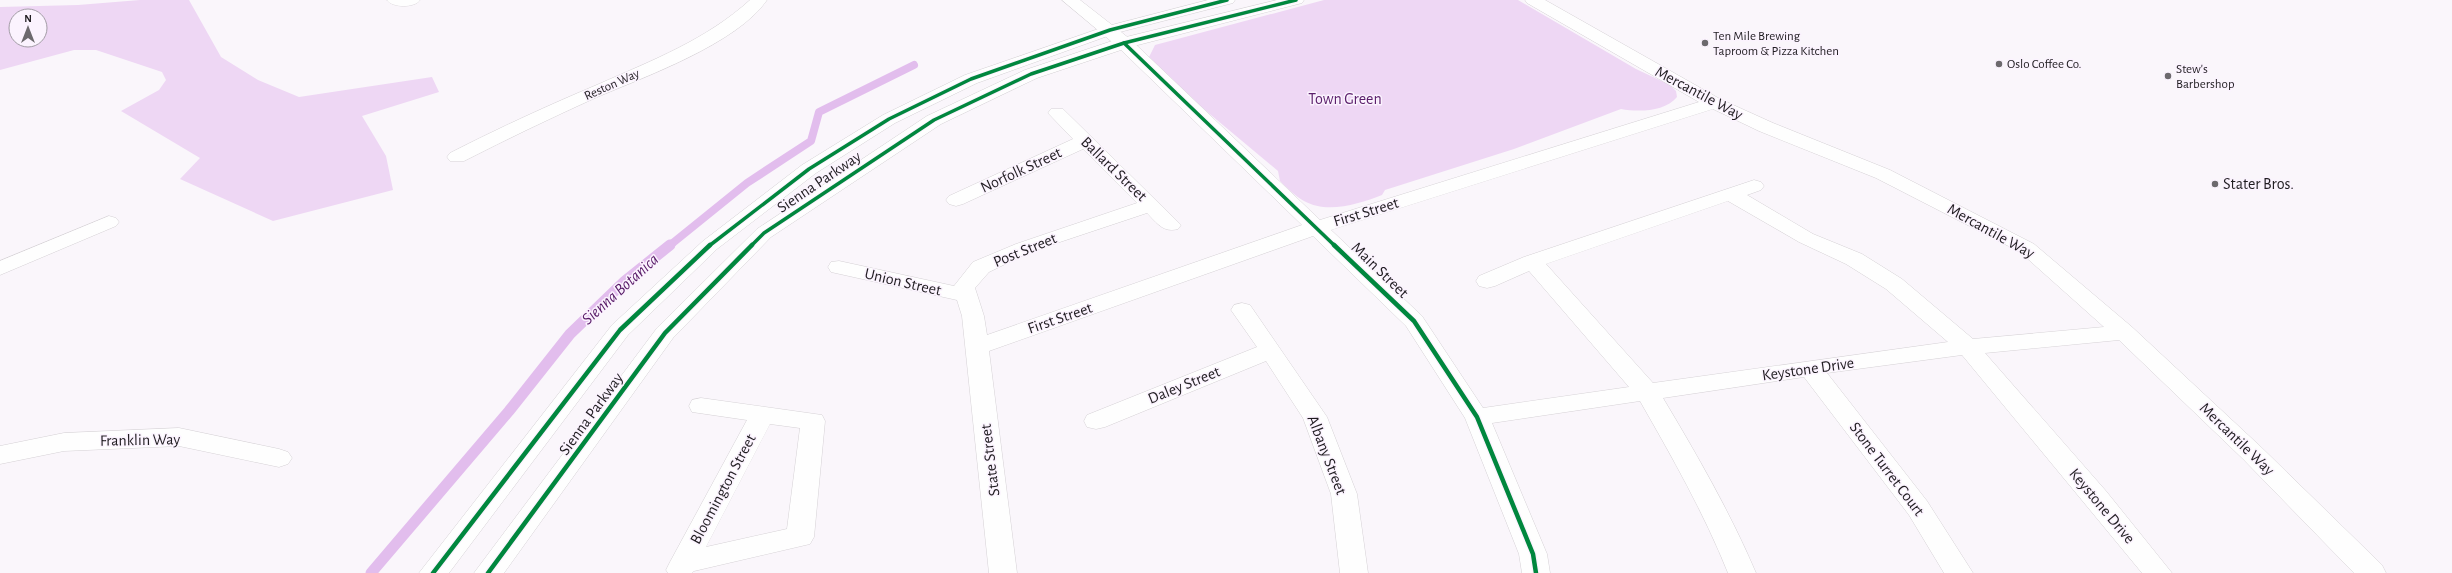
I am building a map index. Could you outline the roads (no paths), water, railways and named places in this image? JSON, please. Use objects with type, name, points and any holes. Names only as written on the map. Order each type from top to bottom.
[{"type":"street","points":[[395,0],[412,0]]},
{"type":"street","name":"Reston Way","points":[[457,157],[518,125],[689,51],[728,26],[759,0]]},
{"type":"street","name":"Main Street","points":[[1070,0],[1117,36],[1318,227],[1414,321],[1477,417],[1533,554],[1536,573]]},
{"type":"street","name":"Sienna Parkway","points":[[433,573],[620,330],[710,245],[809,169],[889,119],[971,79],[1117,36],[1227,0]]},
{"type":"street","name":"Sienna Parkway","points":[[488,573],[665,333],[764,233],[934,120],[1031,74],[1117,36],[1296,0]]},
{"type":"street","name":"Mercantile Way","points":[[1533,0],[1714,104],[1883,174],[2027,248],[2124,332],[2252,453],[2372,573]]},
{"type":"street","name":"First Street","points":[[977,347],[1318,227],[1714,104]]},
{"type":"street","name":"Ballard Street","points":[[1057,113],[1171,225]]},
{"type":"street","name":"Norfolk Street","points":[[956,200],[1085,140]]},
{"type":"street","points":[[1487,281],[1532,262],[1754,186]]},
{"type":"street","name":"Keystone Drive","points":[[1730,194],[1806,238],[1854,259],[1894,284],[1968,347],[2010,399],[2097,498],[2158,573]]},
{"type":"street","name":"Post Street","points":[[967,296],[964,288],[981,267],[1023,248],[1151,205]]},
{"type":"street","points":[[0,269],[109,222]]},
{"type":"street","points":[[1532,262],[1648,393],[1688,462],[1729,542],[1742,573]]},
{"type":"street","name":"Union Street","points":[[839,267],[967,296]]},
{"type":"street","points":[[967,296],[973,316],[977,347]]},
{"type":"street","name":"Albany Street","points":[[1242,310],[1272,350],[1315,417],[1344,494],[1354,573]]},
{"type":"street","name":"Keystone Drive","points":[[1477,417],[1810,368],[1968,347],[2124,332]]},
{"type":"street","name":"State Street","points":[[977,347],[1003,573]]},
{"type":"street","name":"Daley Street","points":[[1096,421],[1272,350]]},
{"type":"street","name":"Stone Turret Court","points":[[1810,368],[1918,508],[1959,573]]},
{"type":"street","name":"Bloomington Street","points":[[681,567],[800,537],[813,421],[701,406]]},
{"type":"street","name":"Bloomington Street","points":[[681,567],[762,415]]},
{"type":"street","name":"Franklin Way","points":[[0,456],[64,442],[179,437],[279,458]]},
{"type":"waterway","name":"Sienna Botanica","points":[[669,246],[747,183],[811,141],[819,112],[914,65]]},
{"type":"waterway","name":"Sienna Botanica","points":[[371,573],[509,411],[570,334],[625,281],[670,245]]},
{"type":"place","name":"Ten Mile Brewing Taproom & Pizza Kitchen","points":[[1705,43]]},
{"type":"place","name":"Oslo Coffee Co.","points":[[1999,64]]},
{"type":"place","name":"Stew's Barbershop","points":[[2168,76]]},
{"type":"place","name":"Stater Bros.","points":[[2215,184]]},
{"type":"park label","name":"Town Green","points":[[1345,99]]}]
